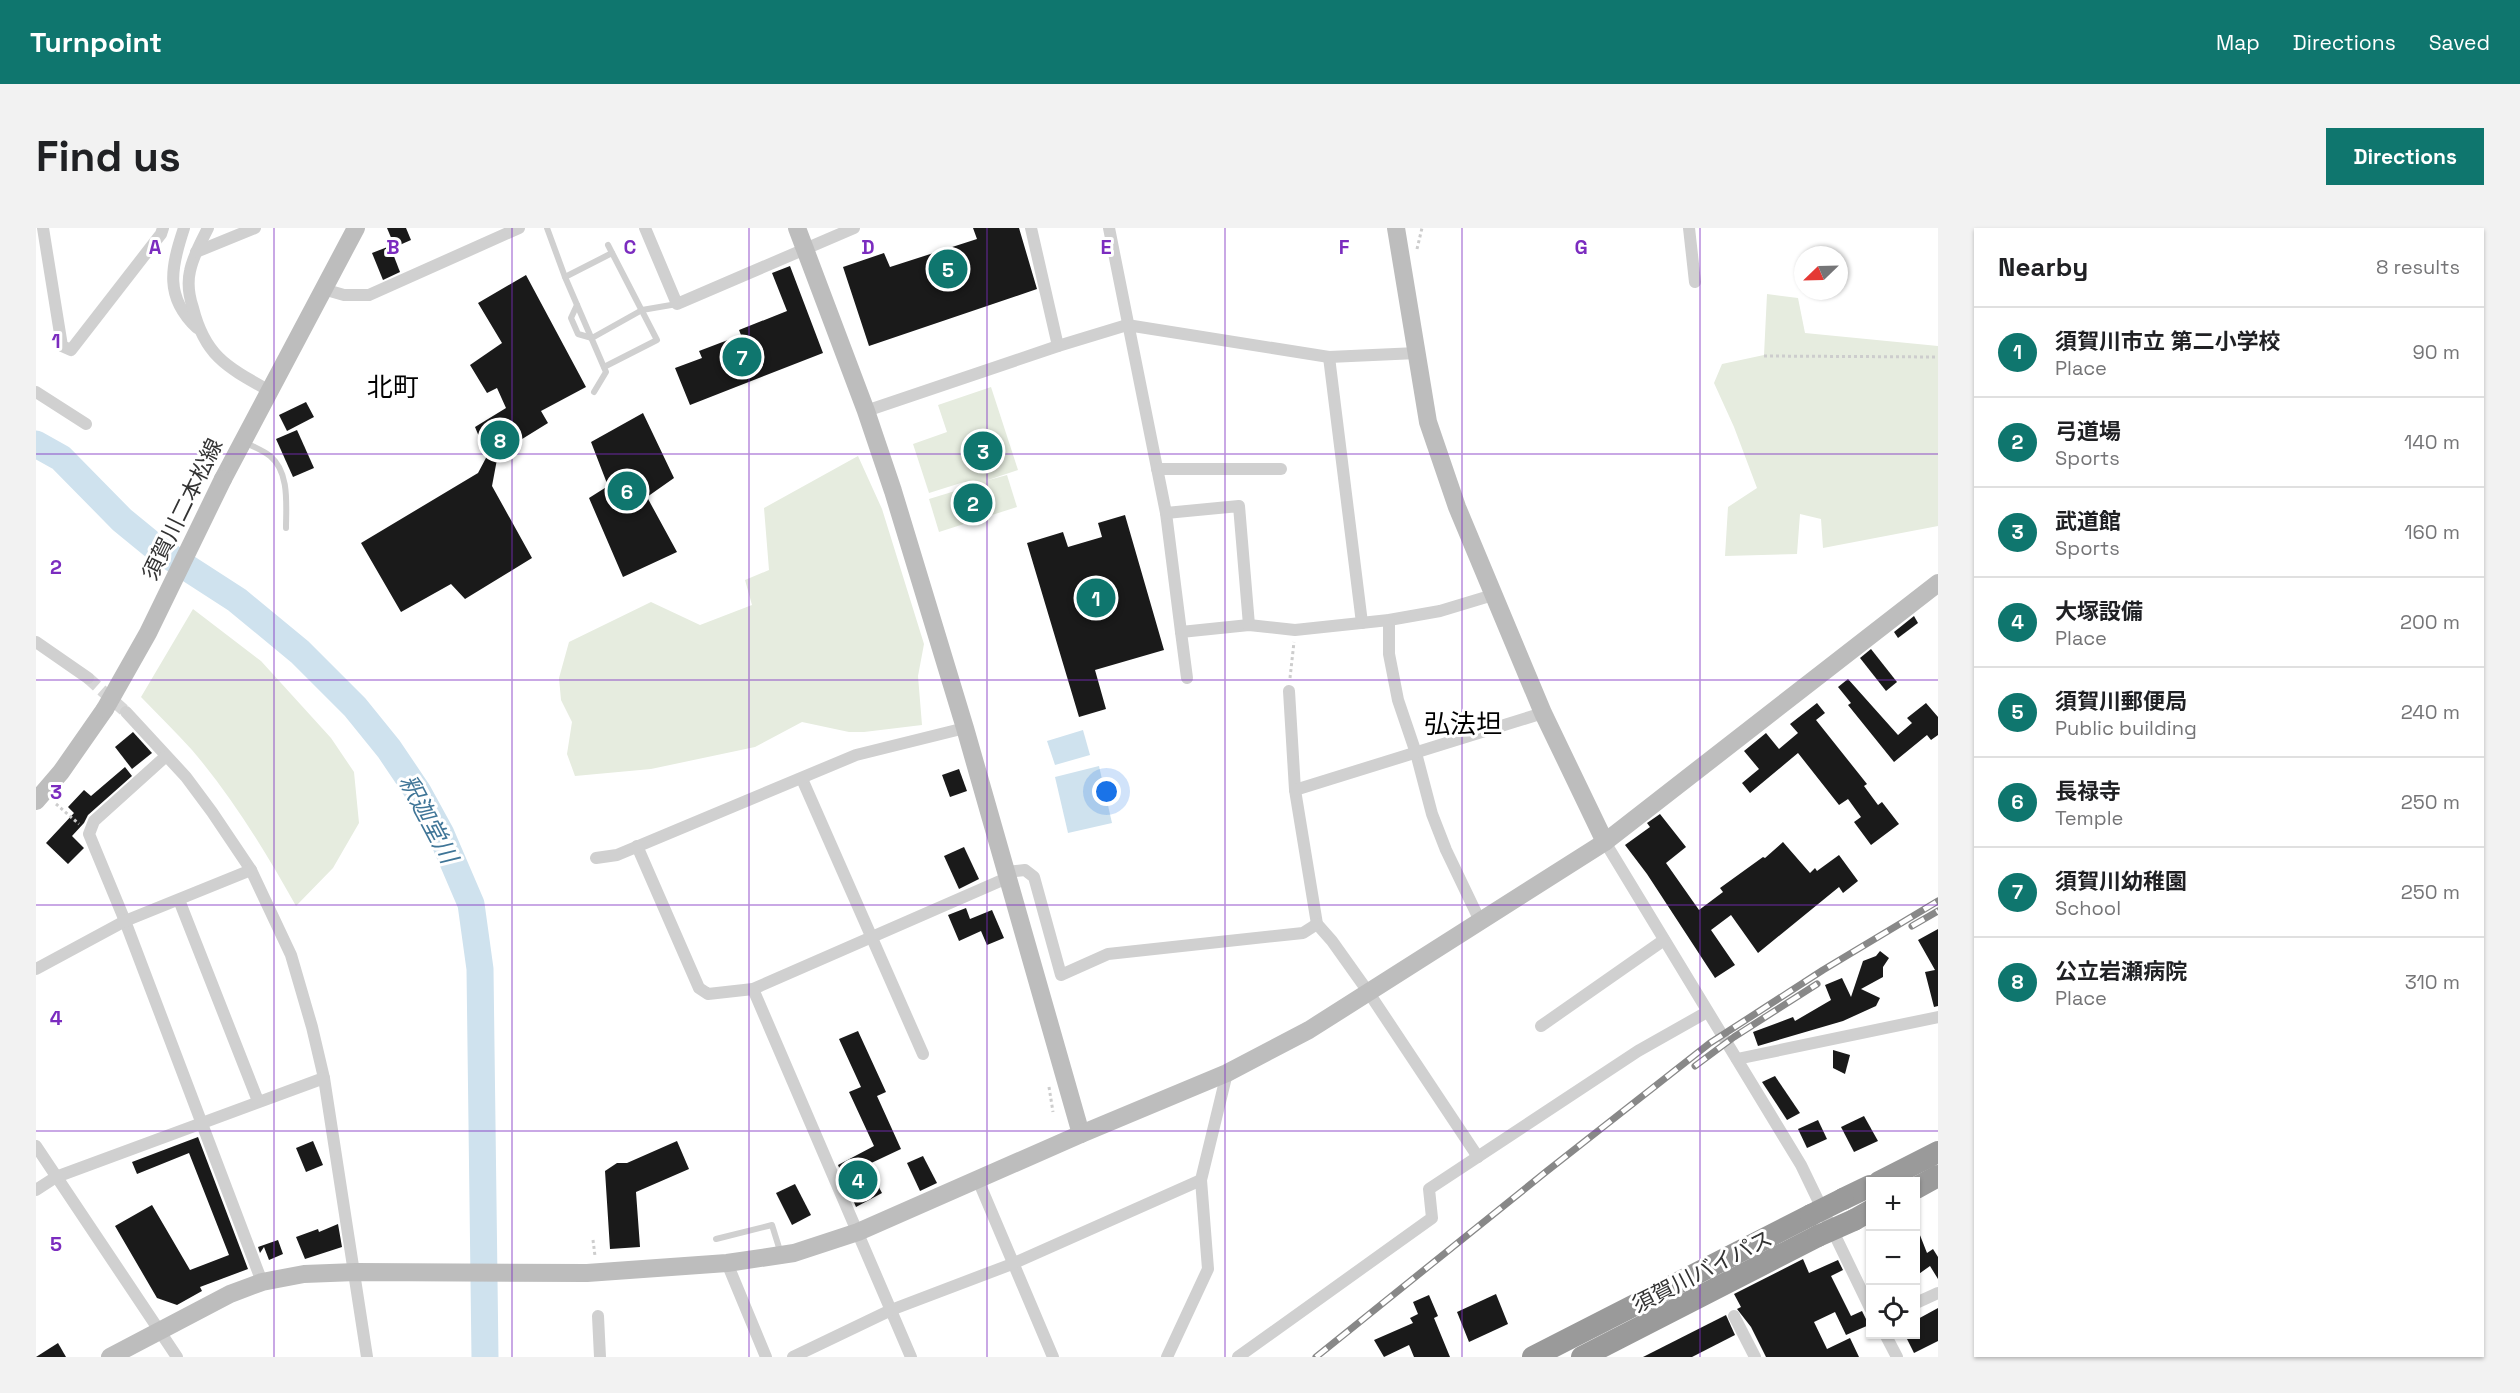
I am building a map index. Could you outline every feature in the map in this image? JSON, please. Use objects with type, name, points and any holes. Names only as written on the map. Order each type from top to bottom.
[{"type":"highway","points":[[1889,1177],[1938,1152]]},
{"type":"highway","points":[[1920,1186],[1938,1176]]},
{"type":"highway","name":"須賀川バイパス","points":[[1582,1357],[1814,1226],[1843,1199],[1866,1188]]},
{"type":"highway","name":"須賀川バイパス","points":[[1546,1354],[1814,1226],[1862,1215]]},
{"type":"street","points":[[43,228],[62,346],[71,350],[161,234],[163,228]]},
{"type":"street","points":[[184,228],[174,258],[173,284],[176,302],[184,316],[198,329],[216,356],[237,372],[268,390]]},
{"type":"street","points":[[198,329],[188,291],[189,271],[208,228]]},
{"type":"street","points":[[196,252],[255,228]]},
{"type":"street","name":"須賀川二本松線","points":[[36,801],[61,772],[105,709],[148,633],[242,440],[356,228]]},
{"type":"street","points":[[324,289],[344,295],[369,295],[519,228]]},
{"type":"street","points":[[645,228],[677,304],[854,228]]},
{"type":"street","points":[[797,228],[866,411],[965,728],[1081,1134]]},
{"type":"street","points":[[1031,228],[1058,346]]},
{"type":"street","points":[[1109,228],[1166,513],[1187,678]]},
{"type":"street","points":[[1396,228],[1428,422],[1457,507],[1543,713],[1605,842],[1801,1165],[1866,1300]]},
{"type":"street","points":[[1689,228],[1695,282]]},
{"type":"street","points":[[866,411],[1127,325],[1329,357],[1418,353]]},
{"type":"street","points":[[1329,357],[1362,623]]},
{"type":"street","points":[[36,393],[86,424]]},
{"type":"street","points":[[1157,469],[1281,469]]},
{"type":"street","points":[[1166,513],[1239,506],[1249,625]]},
{"type":"street","points":[[110,1357],[230,1294],[262,1282],[304,1274],[356,1272],[587,1273],[727,1263],[794,1253],[858,1232],[1227,1073],[1309,1030],[1605,842],[1938,583]]},
{"type":"street","points":[[1181,632],[1249,625],[1295,630],[1389,620],[1440,611],[1493,595]]},
{"type":"street","points":[[1389,620],[1389,654],[1396,689],[1432,814],[1446,850],[1480,921]]},
{"type":"street","points":[[36,642],[88,678]]},
{"type":"street","points":[[1289,691],[1295,790],[1317,924],[1332,940],[1369,993],[1478,1157]]},
{"type":"street","points":[[126,712],[165,757],[186,777],[212,812],[251,870],[291,955],[324,1078],[368,1357]]},
{"type":"street","points":[[1295,790],[1543,713]]},
{"type":"street","points":[[596,858],[616,855],[856,755],[965,728]]},
{"type":"street","points":[[165,757],[94,821],[89,834],[125,921],[262,1282]]},
{"type":"street","points":[[802,779],[923,1054]]},
{"type":"street","points":[[637,846],[699,988],[708,994],[753,989],[1007,875],[1025,870],[1034,877],[1061,975],[1108,954],[1303,933],[1317,924]]},
{"type":"street","points":[[36,969],[125,921],[251,870]]},
{"type":"street","points":[[179,900],[258,1101]]},
{"type":"street","points":[[1541,1026],[1664,940]]},
{"type":"street","points":[[753,989],[911,1357]]},
{"type":"street","points":[[1239,1357],[1432,1218],[1429,1189],[1638,1051],[1707,1012]]},
{"type":"street","points":[[1737,1059],[1938,1017]]},
{"type":"street","points":[[1167,1357],[1208,1269],[1201,1180],[1227,1073]]},
{"type":"street","points":[[36,1190],[56,1178],[324,1078]]},
{"type":"street","points":[[36,1146],[177,1357]]},
{"type":"street","points":[[978,1180],[1053,1357]]},
{"type":"street","points":[[793,1357],[891,1310],[1012,1264],[1201,1180]]},
{"type":"street","points":[[727,1263],[766,1357]]},
{"type":"street","points":[[1920,1301],[1938,1293]]},
{"type":"street","points":[[598,1316],[600,1357]]},
{"type":"street","points":[[1734,1316],[1755,1357]]},
{"type":"street","points":[[1887,1339],[1897,1357]]},
{"type":"lane","points":[[547,228],[565,277],[606,372],[594,392]]},
{"type":"lane","points":[[604,367],[657,340],[608,245]]},
{"type":"lane","points":[[565,277],[612,253]]},
{"type":"lane","points":[[577,305],[571,318],[578,334],[592,338],[642,310],[677,304]]},
{"type":"lane","points":[[242,440],[271,456],[280,472],[285,487],[286,528]]},
{"type":"lane","points":[[716,1239],[772,1225],[781,1255]]},
{"type":"path","points":[[1764,356],[1938,357]]},
{"type":"path","points":[[1289,691],[1295,630]]},
{"type":"path","points":[[56,804],[89,834]]},
{"type":"path","points":[[1048,1080],[1053,1112]]},
{"type":"path","points":[[593,1240],[595,1256]]},
{"type":"shaded area","points":[[1767,294],[1798,300],[1805,333],[1938,346],[1938,526],[1823,548],[1821,519],[1800,514],[1797,554],[1725,556],[1728,507],[1757,488],[1734,427],[1714,383],[1722,364],[1764,355]]},
{"type":"shaded area","points":[[991,387],[1018,470],[985,481],[1007,475],[1017,507],[939,532],[929,499],[965,488],[964,482],[929,493],[913,444],[947,432],[938,405]]},
{"type":"shaded area","points":[[858,456],[882,509],[924,644],[918,676],[922,725],[849,732],[802,722],[755,747],[651,769],[575,776],[567,754],[572,722],[561,700],[559,678],[569,642],[651,602],[700,625],[752,605],[745,580],[769,570],[764,508]]},
{"type":"shaded area","points":[[193,609],[261,661],[331,738],[354,772],[359,823],[333,868],[296,906],[260,845],[221,787],[192,750],[141,697]]},
{"type":"water","points":[[1083,730],[1090,755],[1055,765],[1047,741]]},
{"type":"water","points":[[1099,766],[1112,823],[1068,833],[1055,777]]},
{"type":"building","points":[[387,228],[406,228],[411,240],[395,247]]},
{"type":"building","points":[[973,228],[1019,228],[1037,289],[869,346],[843,267],[884,253],[890,267],[977,239]]},
{"type":"building","points":[[390,246],[400,272],[383,280],[372,253]]},
{"type":"building","points":[[790,266],[823,353],[690,405],[675,368],[702,358],[699,351],[741,335],[739,330],[787,311],[772,273]]},
{"type":"building","points":[[526,275],[586,387],[541,411],[548,423],[498,454],[492,486],[532,558],[465,599],[451,584],[401,612],[361,543],[478,473],[487,456],[475,427],[506,408],[497,388],[487,393],[470,365],[502,343],[478,303]]},
{"type":"building","points":[[306,402],[314,417],[287,431],[279,415]]},
{"type":"building","points":[[643,413],[674,478],[647,497],[677,552],[623,577],[589,498],[608,486],[591,442]]},
{"type":"building","points":[[297,430],[314,468],[293,477],[276,439]]},
{"type":"building","points":[[1125,515],[1164,650],[1095,670],[1106,709],[1079,717],[1027,543],[1063,532],[1068,547],[1102,537],[1098,523]]},
{"type":"building","points":[[1914,616],[1918,623],[1898,638],[1894,632]]},
{"type":"building","points":[[1871,649],[1897,682],[1886,691],[1860,658]]},
{"type":"building","points":[[1848,679],[1898,735],[1912,723],[1907,718],[1926,703],[1938,717],[1938,735],[1931,740],[1927,735],[1894,762],[1848,705],[1851,703],[1838,687]]},
{"type":"building","points":[[1817,703],[1825,713],[1816,720],[1867,784],[1864,786],[1878,805],[1882,802],[1899,824],[1871,845],[1854,822],[1861,817],[1848,799],[1839,805],[1798,753],[1750,793],[1742,783],[1759,769],[1744,751],[1766,733],[1779,749],[1798,733],[1790,724]]},
{"type":"building","points":[[133,732],[152,753],[132,769],[115,747]]},
{"type":"building","points":[[125,767],[132,776],[88,815],[72,836],[84,848],[68,864],[46,843],[74,813],[68,807],[84,790],[91,796]]},
{"type":"building","points":[[959,769],[967,791],[950,797],[942,775]]},
{"type":"building","points":[[1660,814],[1686,847],[1666,863],[1699,910],[1723,892],[1720,888],[1763,857],[1765,858],[1783,842],[1810,873],[1815,868],[1817,871],[1839,855],[1858,881],[1843,893],[1839,887],[1758,953],[1731,915],[1711,930],[1735,965],[1715,978],[1647,874],[1625,845],[1650,827],[1647,823]]},
{"type":"building","points":[[964,847],[979,879],[959,889],[944,856]]},
{"type":"building","points":[[966,908],[970,919],[992,910],[1004,938],[987,945],[981,931],[959,941],[948,915]]},
{"type":"building","points":[[1938,929],[1938,1006],[1934,1007],[1925,972],[1935,970],[1918,940]]},
{"type":"building","points":[[1880,951],[1889,958],[1883,967],[1883,977],[1861,989],[1880,998],[1876,1006],[1843,1021],[1758,1046],[1753,1032],[1793,1017],[1795,1021],[1831,1000],[1825,985],[1842,978],[1851,997],[1863,961],[1876,956]]},
{"type":"building","points":[[858,1031],[886,1092],[877,1096],[901,1149],[867,1165],[882,1193],[856,1207],[838,1165],[874,1146],[849,1092],[861,1087],[839,1039]]},
{"type":"building","points":[[1833,1050],[1850,1055],[1845,1074],[1833,1068]]},
{"type":"building","points":[[1775,1076],[1800,1113],[1787,1120],[1762,1082]]},
{"type":"building","points":[[1864,1116],[1878,1141],[1854,1152],[1841,1127]]},
{"type":"building","points":[[1818,1120],[1827,1139],[1807,1148],[1798,1129]]},
{"type":"building","points":[[198,1137],[248,1269],[200,1287],[202,1291],[177,1305],[157,1298],[115,1226],[152,1205],[190,1270],[229,1255],[189,1153],[137,1174],[132,1162]]},
{"type":"building","points":[[313,1141],[323,1165],[306,1172],[296,1148]]},
{"type":"building","points":[[677,1141],[689,1169],[636,1192],[640,1247],[610,1249],[605,1171],[617,1163],[627,1163]]},
{"type":"building","points":[[923,1156],[937,1183],[920,1191],[907,1163]]},
{"type":"building","points":[[795,1184],[811,1215],[792,1225],[776,1193]]},
{"type":"building","points":[[338,1224],[342,1247],[305,1259],[296,1237],[318,1229],[319,1232]]},
{"type":"building","points":[[1920,1235],[1927,1253],[1933,1249],[1938,1257],[1938,1279],[1930,1266],[1920,1273]]},
{"type":"building","points":[[278,1240],[283,1254],[269,1260],[264,1247],[260,1253],[258,1247]]},
{"type":"building","points":[[1803,1259],[1809,1273],[1838,1260],[1843,1270],[1831,1276],[1851,1316],[1862,1311],[1866,1319],[1866,1326],[1846,1335],[1835,1312],[1814,1322],[1827,1349],[1850,1338],[1859,1357],[1766,1357],[1751,1327],[1737,1309],[1741,1307],[1734,1294]]},
{"type":"building","points":[[1496,1294],[1508,1324],[1469,1342],[1457,1312]]},
{"type":"building","points":[[1429,1295],[1438,1316],[1434,1318],[1450,1357],[1414,1357],[1409,1345],[1384,1357],[1374,1340],[1413,1323],[1410,1318],[1418,1314],[1413,1302]]},
{"type":"building","points":[[1938,1308],[1938,1341],[1914,1353],[1907,1339],[1920,1339],[1920,1318]]},
{"type":"building","points":[[1726,1315],[1735,1335],[1692,1357],[1643,1357]]},
{"type":"building","points":[[58,1343],[66,1357],[36,1357]]},
{"type":"waterway","name":"釈迦堂川","points":[[36,444],[61,458],[122,520],[155,547],[237,600],[300,652],[355,707],[389,749],[418,792],[441,834],[471,904],[480,969],[485,1357]]},
{"type":"tunnel","points":[[88,678],[126,712]]},
{"type":"railway","points":[[1316,1357],[1710,1043],[1823,970],[1938,901]]},
{"type":"railway","points":[[1912,926],[1938,911]]},
{"type":"railway","points":[[1695,1066],[1734,1037],[1817,984]]},
{"type":"place","name":"須賀川郵便局","points":[[948,269]]},
{"type":"place","name":"須賀川幼稚園","points":[[742,357]]},
{"type":"place","name":"公立岩瀬病院","points":[[500,440]]},
{"type":"place","name":"武道館","points":[[983,451]]},
{"type":"place","name":"長禄寺","points":[[627,491]]},
{"type":"place","name":"弓道場","points":[[973,503]]},
{"type":"place","name":"須賀川市立 第二小学校","points":[[1096,598]]},
{"type":"place","name":"大塚設備","points":[[858,1180]]},
{"type":"district","name":"北町","points":[[393,387]]},
{"type":"district","name":"弘法坦","points":[[1463,724]]}]
